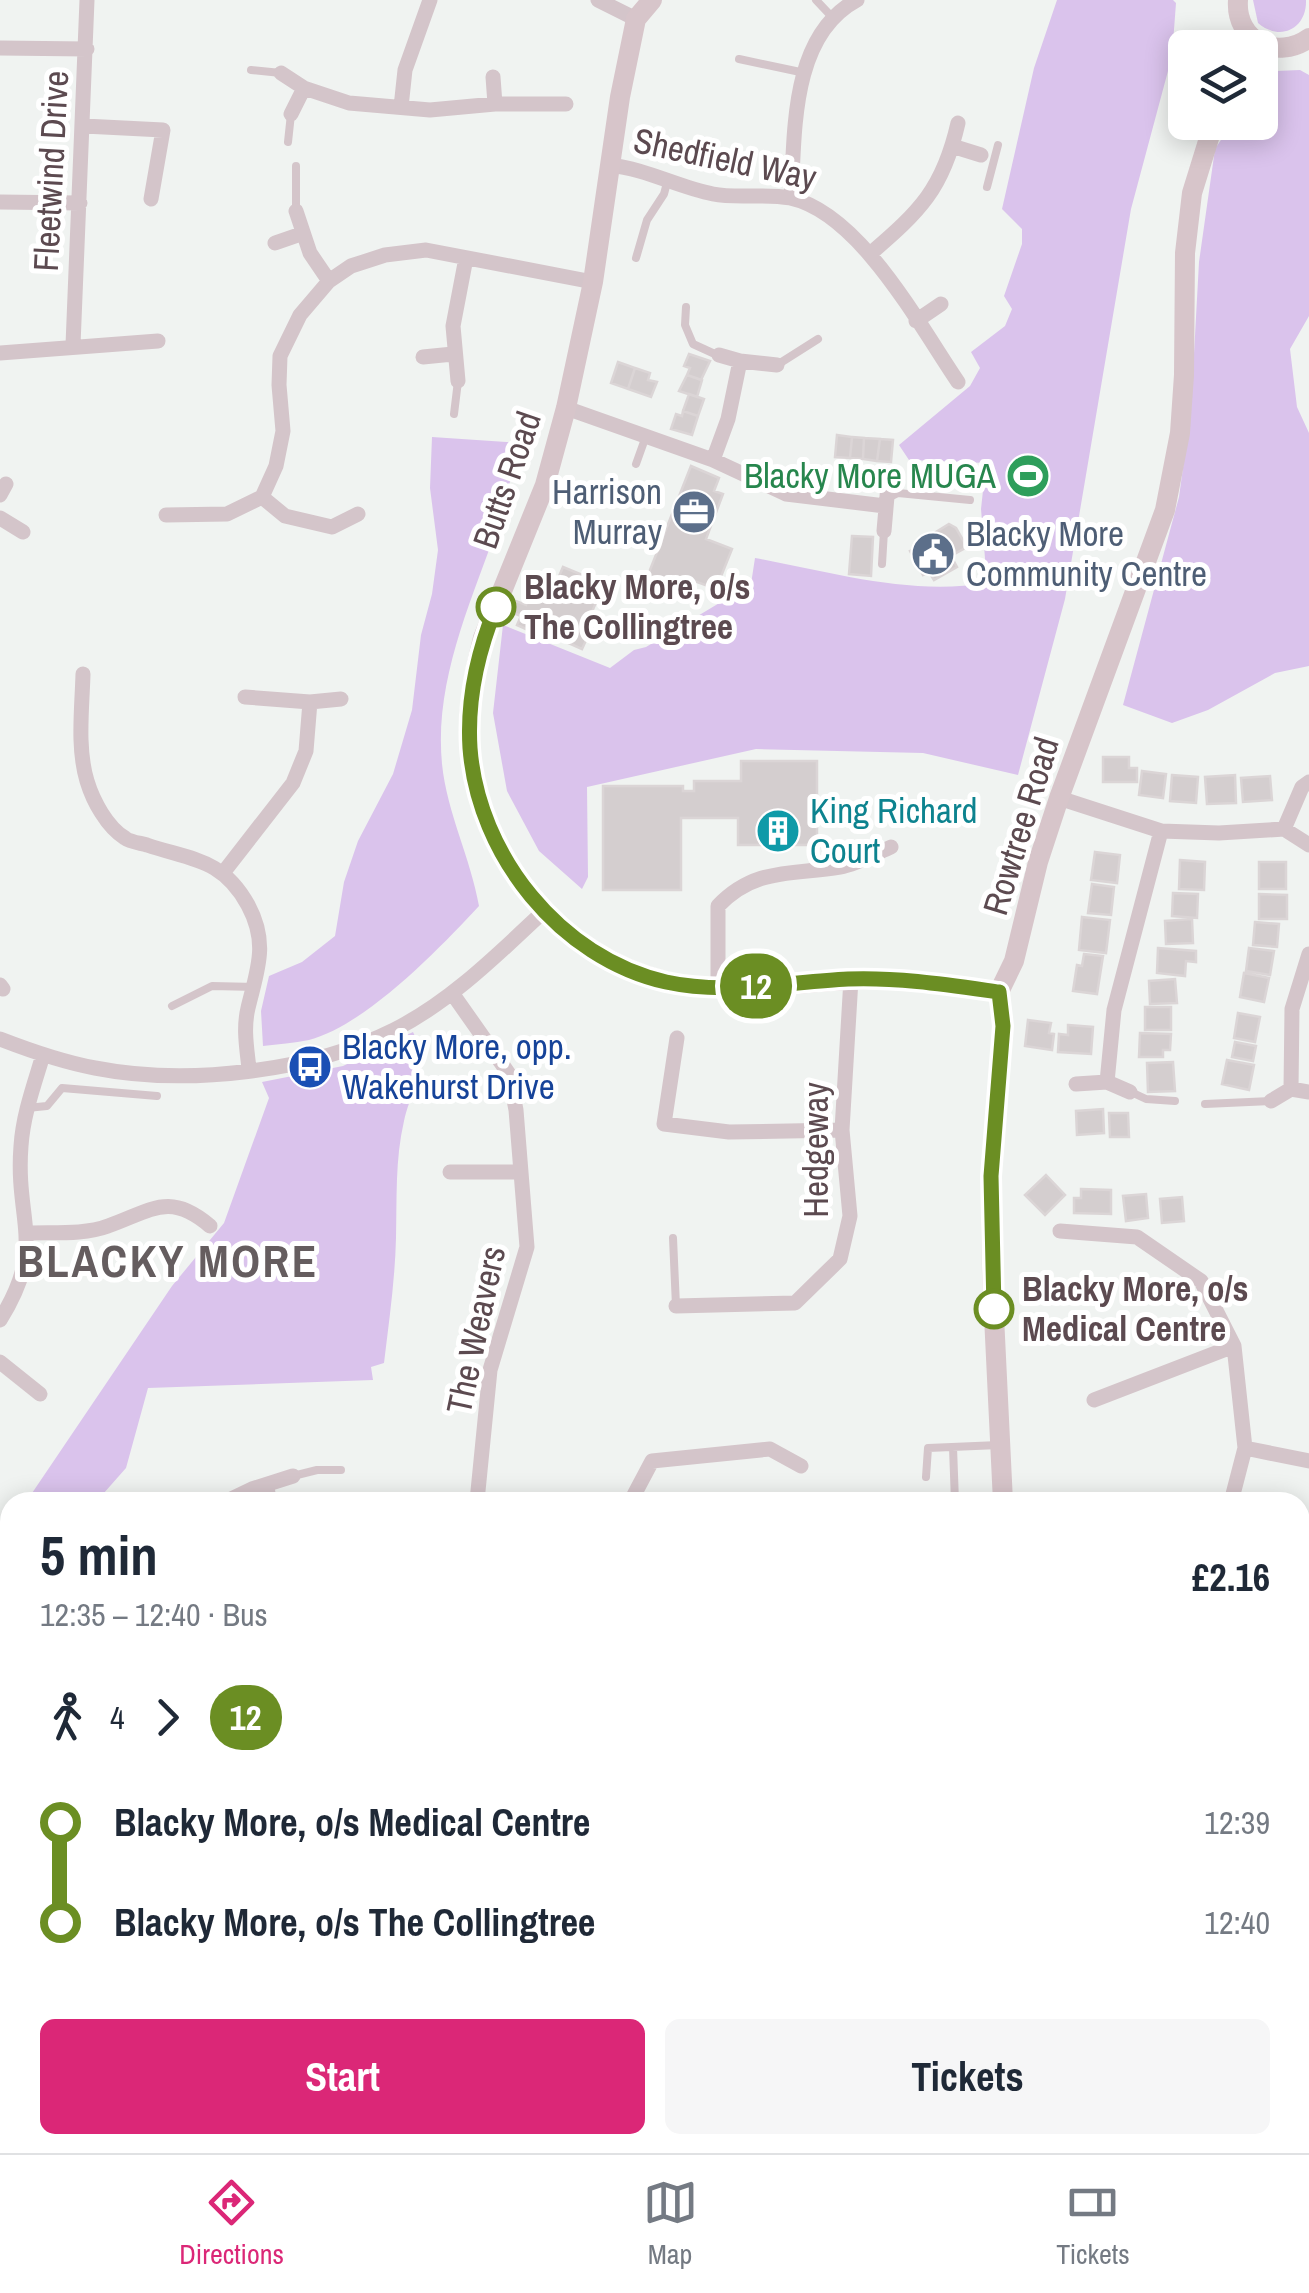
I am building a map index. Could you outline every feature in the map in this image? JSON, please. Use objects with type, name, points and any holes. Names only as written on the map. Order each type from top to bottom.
[{"type":"street","name":"Fleetwind Drive","points":[[73,345],[87,0]]},
{"type":"street","points":[[598,0],[636,19]]},
{"type":"street","name":"Butts Road","points":[[652,0],[636,19],[593,282],[566,408],[544,485],[483,638],[471,704],[470,748],[476,786],[493,836],[515,876],[543,912],[584,946],[622,967],[666,982],[718,988],[851,979],[907,980],[999,992]]},
{"type":"street","points":[[790,198],[799,93],[812,50],[833,18],[858,0]]},
{"type":"street","points":[[1238,0],[1244,30]]},
{"type":"street","points":[[400,107],[404,70],[422,2]]},
{"type":"street","points":[[1278,48],[1309,38]]},
{"type":"street","points":[[0,48],[86,49]]},
{"type":"street","points":[[282,74],[304,88],[349,103],[430,110],[495,104],[566,104]]},
{"type":"street","points":[[492,77],[495,104]]},
{"type":"street","points":[[291,114],[304,88]]},
{"type":"street","points":[[870,254],[912,218],[932,194],[958,123]]},
{"type":"street","points":[[84,126],[162,130],[152,198]]},
{"type":"street","name":"Rowtree Road","points":[[1002,1492],[991,1176],[1003,1026],[999,992],[1014,961],[1038,862],[1059,798],[1165,510],[1180,433],[1185,254],[1192,193],[1208,140]]},
{"type":"street","points":[[952,146],[988,157]]},
{"type":"street","name":"Shedfield Way","points":[[610,164],[635,168],[714,194],[790,198],[824,210],[870,254],[958,382]]},
{"type":"street","points":[[0,202],[80,203]]},
{"type":"street","points":[[296,211],[301,234],[328,282]]},
{"type":"street","points":[[275,243],[301,234]]},
{"type":"street","points":[[166,515],[228,514],[262,496],[276,466],[283,431],[278,385],[280,356],[300,315],[328,282],[351,266],[385,255],[426,250],[593,282]]},
{"type":"street","points":[[458,381],[453,326],[466,258]]},
{"type":"street","points":[[916,321],[941,304]]},
{"type":"street","points":[[0,353],[158,341]]},
{"type":"street","points":[[422,357],[453,354]]},
{"type":"street","points":[[719,356],[778,365]]},
{"type":"street","points":[[712,460],[728,418],[740,361]]},
{"type":"street","points":[[566,408],[712,460],[786,494],[886,497],[884,531]]},
{"type":"street","points":[[262,496],[284,516],[332,527],[358,514]]},
{"type":"street","points":[[0,518],[24,532]]},
{"type":"street","points":[[83,674],[81,748],[87,782],[101,813],[125,838],[203,860],[224,873],[248,905],[259,935],[260,964],[248,1010],[249,1070]]},
{"type":"street","points":[[245,697],[310,702],[341,698]]},
{"type":"street","points":[[224,873],[293,783],[306,751],[310,702]]},
{"type":"street","points":[[1284,829],[1302,787],[1309,782]]},
{"type":"street","points":[[1059,798],[1161,831],[1284,829],[1309,845]]},
{"type":"street","points":[[1107,1082],[1114,1010],[1161,831]]},
{"type":"street","points":[[718,988],[718,906],[735,888],[787,871],[844,867],[891,847]]},
{"type":"street","points":[[0,1039],[43,1055],[137,1074],[249,1070],[305,1062],[352,1049],[396,1029],[452,993],[543,912]]},
{"type":"street","points":[[1291,1089],[1292,1009],[1309,954]]},
{"type":"street","name":"Hedgeway","points":[[676,1306],[795,1302],[840,1260],[850,1216],[842,1130],[851,979]]},
{"type":"street","name":"The Weavers","points":[[452,993],[509,1074],[516,1110],[527,1247],[490,1370],[479,1492]]},
{"type":"street","points":[[677,1038],[664,1124],[729,1132],[842,1130]]},
{"type":"street","points":[[0,1320],[26,1263],[28,1233],[20,1178],[21,1145],[43,1055]]},
{"type":"street","points":[[1076,1084],[1107,1082],[1130,1092]]},
{"type":"street","points":[[1271,1100],[1291,1089],[1309,1092]]},
{"type":"street","points":[[450,1172],[521,1172]]},
{"type":"street","points":[[28,1233],[107,1226],[150,1208],[174,1205],[192,1211],[210,1226]]},
{"type":"street","points":[[1060,1231],[1137,1237],[1201,1280],[1234,1346],[1245,1448],[1233,1492]]},
{"type":"street","points":[[1094,1400],[1234,1346]]},
{"type":"street","points":[[0,1362],[40,1394]]},
{"type":"street","points":[[1245,1448],[1309,1460]]},
{"type":"street","points":[[636,1492],[652,1461],[770,1449],[801,1466]]},
{"type":"street","points":[[250,1492],[292,1476]]},
{"type":"lane","points":[[816,0],[833,18]]},
{"type":"lane","points":[[738,60],[805,73]]},
{"type":"lane","points":[[252,70],[282,74]]},
{"type":"lane","points":[[288,142],[291,114]]},
{"type":"lane","points":[[987,187],[988,157],[998,145]]},
{"type":"lane","points":[[296,166],[296,211]]},
{"type":"lane","points":[[636,258],[647,220],[664,194],[668,178]]},
{"type":"lane","points":[[686,307],[685,325],[693,344],[719,356]]},
{"type":"lane","points":[[778,365],[818,339]]},
{"type":"lane","points":[[454,414],[458,381]]},
{"type":"lane","points":[[636,464],[646,436]]},
{"type":"lane","points":[[886,497],[898,493],[970,500]]},
{"type":"lane","points":[[882,564],[884,531]]},
{"type":"lane","points":[[172,1006],[212,986],[256,987]]},
{"type":"lane","points":[[27,1108],[46,1106],[62,1088],[157,1096]]},
{"type":"lane","points":[[1130,1092],[1146,1099],[1174,1100]]},
{"type":"lane","points":[[1205,1104],[1271,1100]]},
{"type":"lane","points":[[673,1238],[676,1306]]},
{"type":"lane","points":[[926,1477],[928,1448],[1001,1445]]},
{"type":"lane","points":[[952,1447],[954,1492]]},
{"type":"lane","points":[[292,1476],[341,1470]]},
{"type":"lane","points":[[270,1484],[272,1492]]},
{"type":"shaded area","points":[[1057,0],[1176,3],[1174,30],[1168,30],[1168,71],[1131,209],[1065,599],[1018,775],[923,753],[756,749],[587,787],[588,877],[582,889],[539,851],[507,791],[493,713],[503,625],[610,668],[634,650],[646,647],[751,584],[755,558],[900,584],[929,587],[987,583],[981,509],[986,463],[909,460],[899,445],[970,386],[980,368],[971,352],[1005,326],[1012,309],[1004,296],[1022,244],[1022,229],[1002,209],[1034,68]]},
{"type":"shaded area","points":[[1253,0],[1306,0],[1302,18],[1291,30],[1278,32],[1258,23]]},
{"type":"shaded area","points":[[1300,70],[1309,75],[1309,316],[1290,349],[1297,407],[1309,433],[1309,666],[1275,673],[1208,710],[1172,723],[1123,705],[1179,497],[1191,409],[1199,262],[1215,149],[1221,140],[1278,140],[1278,71]]},
{"type":"shaded area","points":[[432,437],[520,443],[501,515],[457,642],[441,733],[445,782],[479,906],[400,984],[354,1019],[309,1040],[263,1046],[261,1011],[269,976],[302,962],[335,936],[344,882],[358,841],[393,774],[412,710],[421,635],[438,550],[430,488]]},
{"type":"shaded area","points":[[413,1032],[421,1057],[419,1077],[401,1135],[384,1363],[371,1367],[373,1380],[148,1388],[126,1468],[105,1492],[33,1492],[172,1286],[224,1223],[269,1098],[262,1082],[343,1066]]},
{"type":"building","points":[[689,354],[710,361],[701,380],[687,375],[690,368],[684,366]]},
{"type":"building","points":[[618,362],[635,368],[628,389],[611,383]]},
{"type":"building","points":[[635,368],[650,373],[648,380],[657,382],[651,397],[628,389]]},
{"type":"building","points":[[687,375],[702,380],[697,397],[679,391]]},
{"type":"building","points":[[689,394],[704,399],[698,416],[683,411]]},
{"type":"building","points":[[683,411],[698,416],[692,435],[671,429],[676,414],[682,416]]},
{"type":"building","points":[[837,435],[852,437],[850,458],[835,457]]},
{"type":"building","points":[[852,437],[864,438],[863,459],[850,458]]},
{"type":"building","points":[[864,438],[880,439],[877,461],[863,459]]},
{"type":"building","points":[[880,439],[893,440],[891,462],[877,461]]},
{"type":"building","points":[[691,466],[719,478],[714,491],[723,494],[706,539],[732,549],[716,589],[689,579],[683,595],[646,580]]},
{"type":"building","name":"Blacky More Community Centre","points":[[949,524],[956,528],[967,547],[951,556],[957,567],[934,580],[929,572],[923,575],[910,551],[938,536],[936,532]]},
{"type":"building","points":[[852,536],[873,537],[871,576],[849,574]]},
{"type":"building","points":[[563,567],[604,584],[588,621],[600,626],[593,641],[587,638],[582,649],[537,629],[535,633],[517,625],[521,616],[511,612],[516,601],[526,605],[539,573],[557,581]]},
{"type":"building","points":[[1103,757],[1129,757],[1129,768],[1137,768],[1137,782],[1103,782]]},
{"type":"building","name":"King Richard Court","points":[[741,761],[817,761],[817,845],[738,845],[738,818],[681,818],[681,890],[603,890],[603,786],[683,786],[683,791],[694,791],[694,781],[741,781]]},
{"type":"building","points":[[1142,771],[1166,774],[1163,798],[1139,795]]},
{"type":"building","points":[[1172,775],[1198,777],[1196,803],[1170,801]]},
{"type":"building","points":[[1235,775],[1236,803],[1207,804],[1205,777]]},
{"type":"building","points":[[1270,776],[1272,800],[1243,802],[1241,778]]},
{"type":"building","points":[[1095,852],[1120,855],[1117,883],[1091,880]]},
{"type":"building","points":[[1180,860],[1205,862],[1204,890],[1179,889]]},
{"type":"building","points":[[1259,862],[1286,862],[1286,889],[1259,889]]},
{"type":"building","points":[[1092,884],[1114,887],[1111,915],[1088,913]]},
{"type":"building","points":[[1173,893],[1198,894],[1197,918],[1172,916]]},
{"type":"building","points":[[1259,894],[1287,895],[1287,919],[1259,919]]},
{"type":"building","points":[[1082,917],[1110,920],[1106,953],[1079,950]]},
{"type":"building","points":[[1192,919],[1193,943],[1166,944],[1165,921]]},
{"type":"building","points":[[1255,922],[1279,924],[1277,947],[1253,945]]},
{"type":"building","points":[[1158,948],[1196,951],[1196,962],[1186,961],[1185,976],[1157,973]]},
{"type":"building","points":[[1249,948],[1274,951],[1270,975],[1246,971]]},
{"type":"building","points":[[1084,954],[1103,956],[1097,994],[1073,991],[1077,965],[1082,966]]},
{"type":"building","points":[[1244,973],[1269,978],[1264,1002],[1240,997]]},
{"type":"building","points":[[1175,979],[1177,1003],[1150,1004],[1149,981]]},
{"type":"building","points":[[1145,1007],[1171,1007],[1171,1030],[1145,1030]]},
{"type":"building","points":[[1238,1013],[1260,1017],[1255,1042],[1234,1038]]},
{"type":"building","points":[[1028,1020],[1051,1023],[1052,1050],[1025,1046]]},
{"type":"building","points":[[1068,1025],[1093,1027],[1091,1054],[1058,1052],[1059,1034],[1068,1035]]},
{"type":"building","points":[[1140,1033],[1171,1034],[1170,1050],[1163,1050],[1163,1057],[1139,1057]]},
{"type":"building","points":[[1235,1042],[1256,1046],[1253,1061],[1232,1057]]},
{"type":"building","points":[[1227,1060],[1254,1065],[1249,1090],[1222,1084]]},
{"type":"building","points":[[1173,1062],[1175,1091],[1148,1092],[1147,1063]]},
{"type":"building","points":[[1103,1109],[1104,1133],[1077,1135],[1076,1111]]},
{"type":"building","points":[[1109,1113],[1128,1113],[1129,1137],[1110,1137]]},
{"type":"building","points":[[1046,1175],[1065,1195],[1045,1215],[1025,1195]]},
{"type":"building","points":[[1081,1189],[1111,1190],[1111,1214],[1074,1213],[1074,1198],[1081,1198]]},
{"type":"building","points":[[1146,1194],[1148,1218],[1126,1221],[1123,1196]]},
{"type":"building","points":[[1182,1197],[1184,1221],[1162,1223],[1160,1199]]},
{"type":"bus line","name":"12","points":[[496,607],[478,657],[471,704],[470,748],[476,786],[493,836],[515,876],[543,912],[584,946],[622,967],[666,982],[718,988],[851,979],[907,980],[999,992],[1003,1026],[991,1176],[994,1309]]},
{"type":"place","name":"Blacky More MUGA","points":[[1028,476]]},
{"type":"place","name":"Harrison Murray","points":[[694,512]]},
{"type":"place","name":"Blacky More Community Centre","points":[[933,554]]},
{"type":"place","name":"Blacky More, o/s The Collingtree","points":[[496,607]]},
{"type":"place","name":"King Richard Court","points":[[778,831]]},
{"type":"place","name":"Blacky More, opp. Wakehurst Drive","points":[[310,1067]]},
{"type":"place","name":"Blacky More, o/s Medical Centre","points":[[994,1309]]},
{"type":"district","name":"BLACKY MORE","points":[[168,1261]]}]
